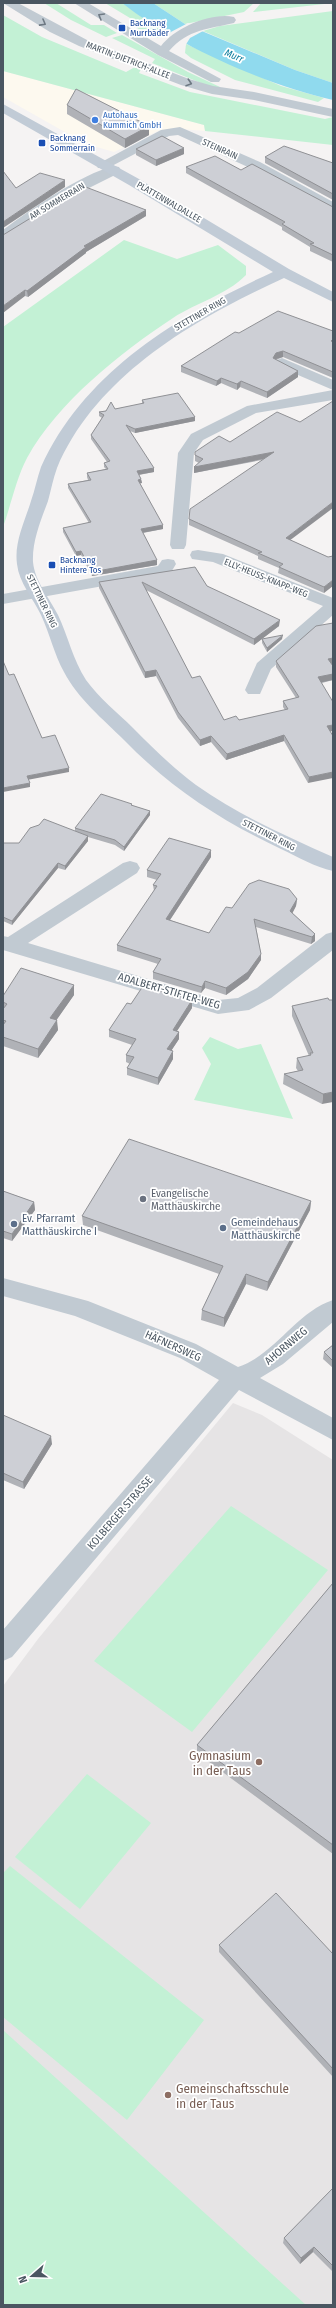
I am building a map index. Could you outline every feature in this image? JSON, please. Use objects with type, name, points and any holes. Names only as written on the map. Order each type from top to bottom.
[{"type":"street","name":"MARTIN-DIETRICH-ALLEE","points":[[9,3],[60,32],[128,61],[212,90],[254,96],[333,113]]},
{"type":"street","name":"MARTIN-DIETRICH-ALLEE","points":[[80,3],[165,48],[197,72],[254,96]]},
{"type":"street","points":[[165,48],[178,34],[192,27],[230,20]]},
{"type":"street","name":"PLATTENWALDALLEE","points":[[3,108],[108,167],[284,272],[333,298]]},
{"type":"street","name":"STEINRAIN","points":[[108,167],[166,133],[180,131],[255,165],[333,208]]},
{"type":"street","name":"AM SOMMERRAIN","points":[[3,236],[41,208],[108,167]]},
{"type":"street","name":"STETTINER RING","points":[[284,272],[205,309],[160,338],[104,387],[75,423],[51,464],[25,546],[26,565],[36,593],[49,616],[67,663],[82,687],[171,775],[219,808],[264,835],[333,865]]},
{"type":"street","points":[[282,363],[333,386]]},
{"type":"street","points":[[198,555],[195,561],[185,566],[168,564],[162,559],[161,552],[168,547],[178,544],[186,453],[197,437],[252,409],[333,395]]},
{"type":"street","name":"ELLY-HEUSS-KNAPP-WEG","points":[[178,544],[190,546],[198,555],[217,558],[333,605],[263,667],[254,690]]},
{"type":"street","points":[[3,599],[164,570],[168,564]]},
{"type":"street","name":"ADALBERT-STIFTER-WEG","points":[[7,944],[130,868]]},
{"type":"street","name":"ADALBERT-STIFTER-WEG","points":[[7,944],[218,1007],[242,1005],[264,993],[333,938]]},
{"type":"street","name":"HÄFNERSWEG","points":[[3,1287],[80,1308],[188,1351],[333,1430]]},
{"type":"street","name":"AHORNWEG","points":[[236,1377],[249,1374],[261,1367],[316,1321],[333,1309]]},
{"type":"street","name":"KOLBERGER STRASSE","points":[[3,1649],[236,1377]]},
{"type":"shaded area","points":[[3,71],[204,125],[205,131],[181,129],[160,130],[114,152],[86,144],[3,97]]},
{"type":"shaded area","name":"Gemeinschaftsschule in der Taus","points":[[233,1403],[262,1415],[333,1460],[333,2305],[3,2305],[3,1686],[38,1639]]},
{"type":"green space","points":[[44,3],[56,3],[91,25],[104,25],[117,33],[106,37],[71,20]]},
{"type":"green space","points":[[105,3],[122,3],[168,33],[160,38],[156,38],[136,27],[139,26],[133,22],[135,21]]},
{"type":"green space","points":[[153,3],[254,3],[244,12],[185,24]]},
{"type":"green space","points":[[261,3],[333,3],[253,12]]},
{"type":"green space","points":[[333,11],[333,83],[295,70],[203,31],[220,26]]},
{"type":"green space","points":[[3,15],[42,37],[126,72],[135,67],[141,69],[139,73],[190,92],[325,119],[333,117],[333,145],[205,131],[204,125],[3,71]]},
{"type":"green space","points":[[122,35],[188,72],[220,87],[213,88],[152,63],[155,59],[112,38]]},
{"type":"green space","points":[[186,44],[281,86],[324,98],[318,102],[235,80],[191,58],[185,53]]},
{"type":"green space","points":[[124,240],[177,259],[218,245],[246,266],[246,275],[220,294],[182,312],[153,332],[112,363],[73,398],[55,417],[27,458],[17,483],[3,527],[3,327]]},
{"type":"green space","points":[[210,1037],[238,1049],[261,1044],[293,1119],[194,1100],[211,1064],[202,1048]]},
{"type":"green space","points":[[231,1506],[328,1570],[192,1732],[94,1661]]},
{"type":"green space","points":[[87,1774],[151,1823],[80,1909],[15,1857]]},
{"type":"green space","points":[[10,1866],[204,2020],[127,2120],[3,2017],[3,1873]]},
{"type":"green space","points":[[3,2030],[306,2305],[3,2305]]},
{"type":"water","name":"Murr","points":[[122,3],[153,3],[185,24],[295,70],[333,83],[333,100],[279,84],[223,62],[168,34]]},
{"type":"pier","points":[[188,23],[205,30],[190,38],[185,46],[167,34]]},
{"type":"building","points":[[76,89],[149,126],[125,139],[67,105]]},
{"type":"building","points":[[162,136],[184,148],[156,160],[136,149]]},
{"type":"building","points":[[284,146],[333,163],[333,194],[265,157]]},
{"type":"building","points":[[215,156],[241,170],[252,164],[333,207],[333,255],[310,244],[314,243],[282,224],[285,222],[186,167]]},
{"type":"building","points":[[3,171],[16,188],[40,173],[65,180],[3,222]]},
{"type":"building","points":[[83,186],[146,210],[84,246],[86,247],[27,291],[25,290],[3,306],[3,235]]},
{"type":"building","points":[[278,311],[333,331],[333,339],[331,341],[333,342],[333,372],[283,351],[276,353],[273,358],[298,371],[267,392],[241,381],[237,384],[221,378],[217,381],[181,366],[235,332],[239,333]]},
{"type":"building","points":[[178,393],[195,417],[135,429],[126,425],[154,468],[137,471],[141,479],[138,480],[163,525],[141,529],[157,560],[92,572],[81,551],[76,552],[63,528],[91,522],[68,484],[91,480],[87,473],[108,469],[104,463],[110,461],[91,435],[104,415],[99,412],[106,411],[111,402],[115,409],[144,403],[142,400]]},
{"type":"building","points":[[333,401],[333,502],[286,538],[328,557],[333,556],[333,580],[324,587],[279,567],[283,564],[258,553],[262,552],[189,519],[190,509],[274,452],[194,467],[203,459],[195,455],[195,452],[219,436],[230,442],[277,412],[300,422]]},
{"type":"building","points":[[195,567],[207,586],[280,620],[254,639],[142,582],[192,678],[200,676],[224,720],[236,716],[239,720],[288,709],[283,701],[299,697],[276,661],[316,626],[333,623],[333,658],[328,659],[333,666],[333,674],[318,677],[333,702],[333,725],[327,726],[333,736],[333,772],[309,777],[284,735],[227,754],[211,736],[200,740],[178,712],[156,670],[145,672],[99,582]]},
{"type":"building","points":[[283,635],[267,648],[262,639]]},
{"type":"building","points":[[3,661],[9,675],[14,674],[42,738],[55,735],[69,768],[27,776],[30,783],[3,788]]},
{"type":"building","points":[[101,794],[150,811],[124,847],[115,840],[75,828]]},
{"type":"building","points":[[44,819],[88,836],[65,866],[58,863],[12,921],[3,917],[3,843],[19,843],[30,828],[39,825]]},
{"type":"building","points":[[169,838],[211,850],[166,919],[209,933],[226,907],[232,908],[249,884],[259,880],[289,889],[297,899],[290,911],[315,934],[312,937],[254,919],[261,954],[248,972],[226,988],[205,981],[202,987],[153,972],[161,959],[117,945],[157,886],[153,885],[161,874],[147,870]]},
{"type":"building","points":[[21,968],[74,985],[50,1018],[57,1020],[38,1049],[3,1037],[3,1025],[6,1021],[3,1020],[3,1009],[7,1004],[3,1002],[3,996]]},
{"type":"building","points":[[143,986],[192,1000],[173,1030],[179,1032],[167,1049],[173,1051],[158,1078],[127,1068],[134,1057],[126,1055],[136,1039],[109,1030],[127,1003],[131,1004]]},
{"type":"building","points":[[328,998],[329,1000],[333,1000],[333,1092],[323,1094],[284,1074],[303,1070],[297,1058],[311,1055],[310,1053],[313,1053],[292,1006]]},
{"type":"building","points":[[129,1139],[311,1201],[268,1282],[246,1274],[224,1318],[202,1310],[223,1266],[82,1216]]},
{"type":"building","name":"Ev. Pfarramt Matthäuskirche I","points":[[3,1191],[34,1202],[12,1234],[3,1231]]},
{"type":"building","points":[[333,1345],[333,1361],[324,1352]]},
{"type":"building","points":[[3,1415],[51,1436],[23,1482],[3,1473]]},
{"type":"building","points":[[333,1583],[333,1845],[197,1745]]},
{"type":"building","points":[[276,1893],[333,1954],[333,2069],[219,1945]]},
{"type":"building","points":[[333,2188],[333,2266],[314,2247],[301,2258],[284,2238]]},
{"type":"place","name":"Backnang Murrbäder","points":[[122,28]]},
{"type":"place","name":"Autohaus Kummich GmbH","points":[[95,120]]},
{"type":"place","name":"Backnang Sommerrain","points":[[42,143]]},
{"type":"place","name":"Backnang Hintere Tos","points":[[52,565]]},
{"type":"place","name":"Evangelische Matthäuskirche","points":[[143,1199]]},
{"type":"place","name":"Ev. Pfarramt Matthäuskirche I","points":[[14,1224]]},
{"type":"place","name":"Gemeindehaus Matthäuskirche","points":[[223,1228]]},
{"type":"place","name":"Gymnasium in der Taus","points":[[259,1762]]},
{"type":"place","name":"Gemeinschaftsschule in der Taus","points":[[168,2095]]}]
